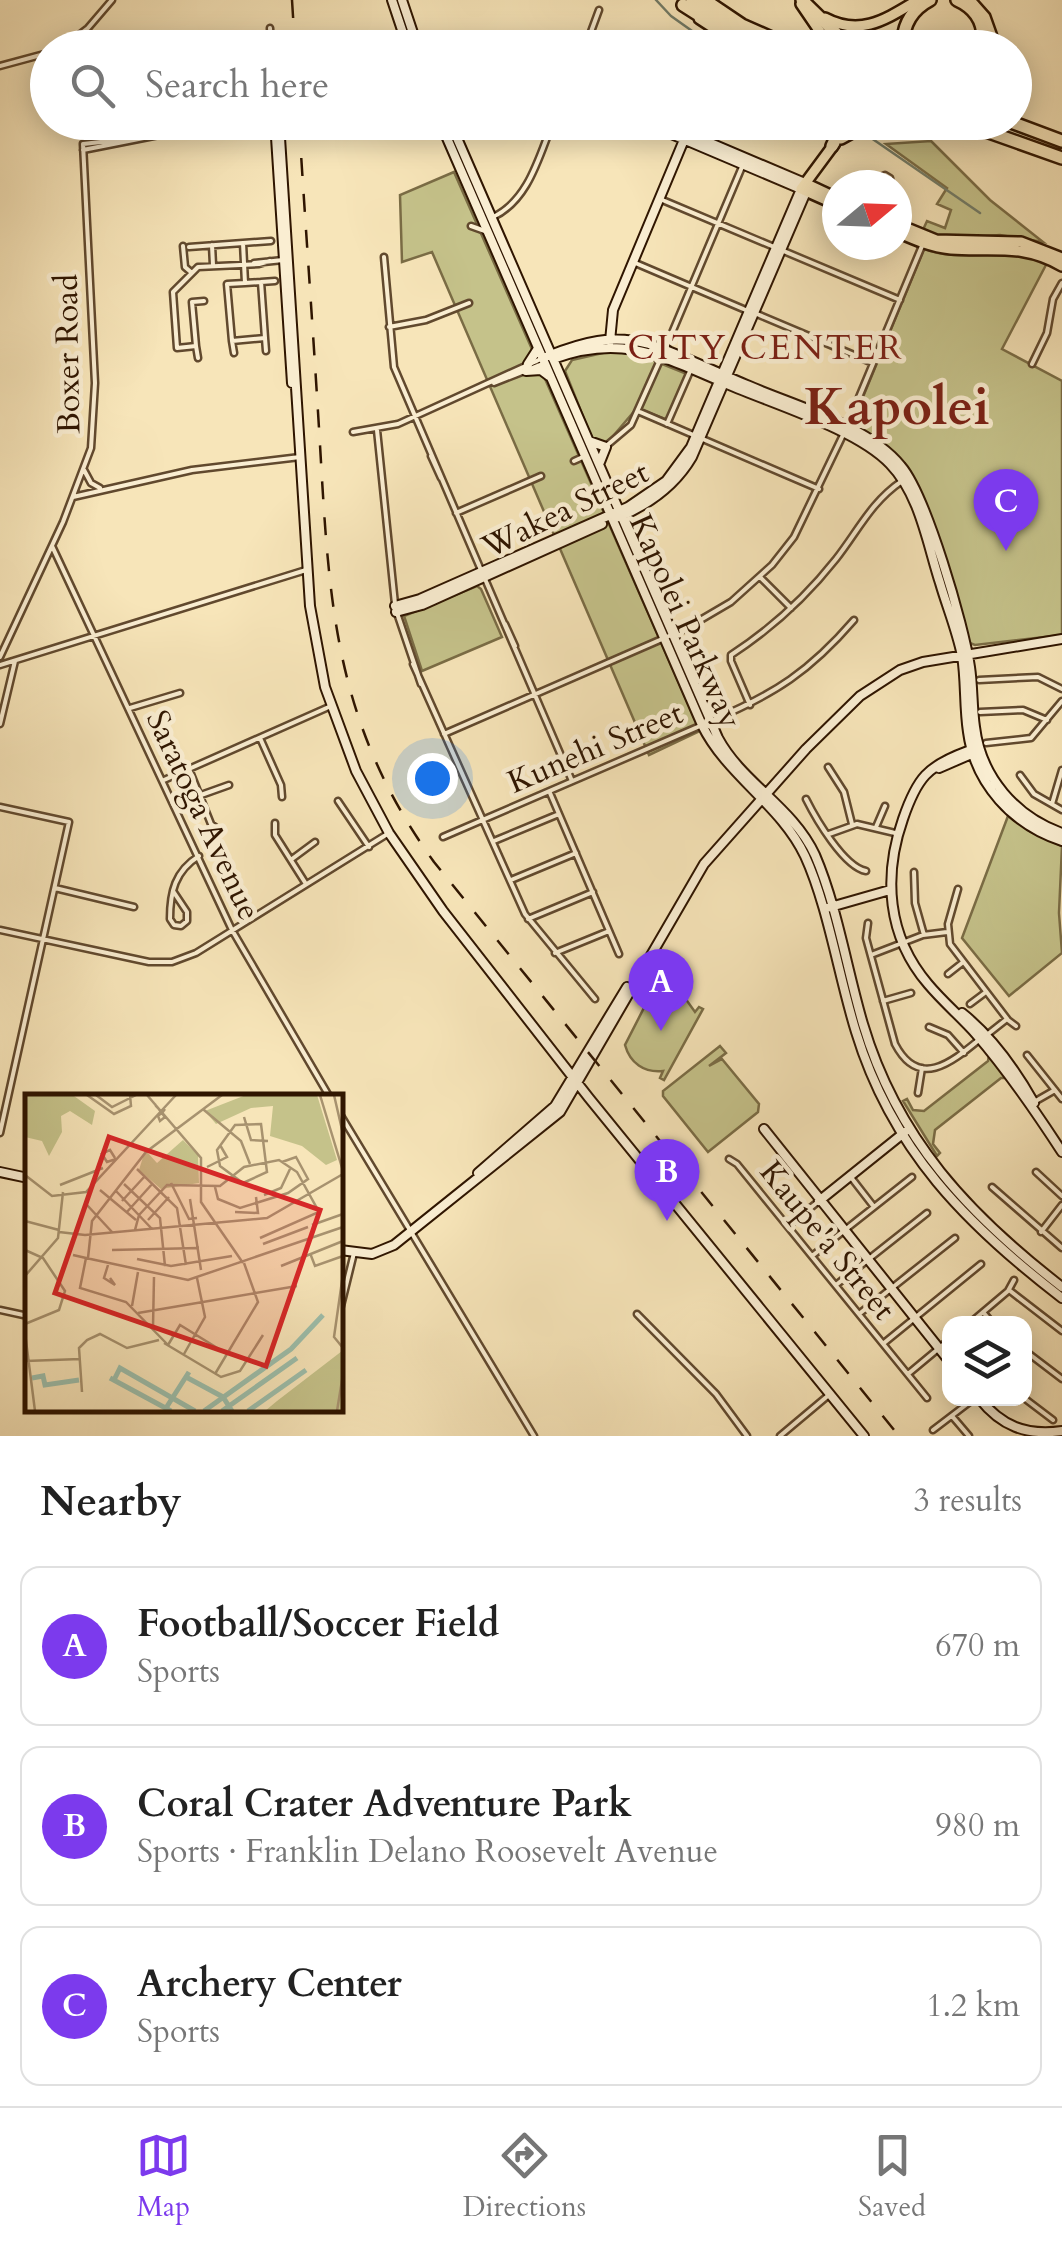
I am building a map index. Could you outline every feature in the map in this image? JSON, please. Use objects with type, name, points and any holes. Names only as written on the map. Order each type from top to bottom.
[{"type":"highway","points":[[705,0],[751,30]]},
{"type":"highway","points":[[802,0],[833,30]]},
{"type":"highway","points":[[904,30],[917,8],[930,0]]},
{"type":"highway","points":[[957,0],[969,6],[980,21],[981,30]]},
{"type":"highway","points":[[684,2],[722,30]]},
{"type":"highway","points":[[684,2],[724,30]]},
{"type":"highway","points":[[684,2],[736,30]]},
{"type":"highway","points":[[1032,128],[1062,140]]},
{"type":"highway","points":[[1011,140],[1062,156]]},
{"type":"highway","points":[[1022,140],[1062,156]]},
{"type":"main road","points":[[392,0],[402,30]]},
{"type":"main road","points":[[402,0],[412,30]]},
{"type":"main road","points":[[802,0],[832,22],[857,28],[879,22],[918,0]]},
{"type":"main road","points":[[802,0],[820,30]]},
{"type":"main road","points":[[970,0],[985,16],[990,30]]},
{"type":"main road","points":[[278,140],[282,260],[296,412]]},
{"type":"main road","points":[[278,140],[313,633],[331,706],[361,782],[389,833],[443,911],[589,1098],[864,1436]]},
{"type":"main road","name":"Kapolei Parkway","points":[[449,140],[493,232],[706,723],[762,797],[811,848],[869,1042],[906,1131],[931,1177],[974,1226],[1062,1298]]},
{"type":"main road","name":"Kapolei Parkway","points":[[458,140],[487,206],[487,219]]},
{"type":"main road","points":[[610,342],[612,310],[685,140]]},
{"type":"main road","points":[[693,140],[822,195]]},
{"type":"main road","name":"Wakea Street","points":[[396,609],[419,606],[482,573],[654,499],[678,478],[718,394],[804,188],[836,142]]},
{"type":"main road","points":[[912,233],[924,240]]},
{"type":"main road","points":[[912,236],[949,248],[1029,244],[1062,258]]},
{"type":"main road","points":[[992,244],[1015,248],[1062,266]]},
{"type":"main road","points":[[548,359],[610,342],[663,353],[884,448],[923,505],[964,653],[986,783],[1007,808],[1033,828],[1062,841]]},
{"type":"main road","points":[[541,343],[567,351],[554,374],[527,367],[541,343]]},
{"type":"main road","points":[[663,353],[691,369],[710,373],[729,366],[738,385]]},
{"type":"main road","points":[[710,373],[718,394],[738,385]]},
{"type":"main road","name":"Kapolei Parkway","points":[[554,374],[589,441],[590,454],[600,466],[609,500]]},
{"type":"main road","points":[[589,441],[606,447],[600,455],[600,466]]},
{"type":"main road","points":[[609,500],[633,508],[622,530],[600,522],[609,500]]},
{"type":"main road","points":[[342,1250],[383,1251],[410,1234],[545,1118],[716,842],[860,696],[900,670],[964,653],[1062,640]]},
{"type":"main road","points":[[967,668],[984,650]]},
{"type":"main road","points":[[947,657],[967,668]]},
{"type":"main road","points":[[980,749],[922,778],[898,834],[890,890],[903,944],[921,975],[983,1038],[1062,1152]]},
{"type":"main road","points":[[980,749],[993,779],[1007,798],[1030,818],[1062,833]]},
{"type":"main road","points":[[746,816],[760,806],[776,808],[776,782]]},
{"type":"main road","points":[[554,1118],[566,1106],[573,1077],[694,880],[762,797]]},
{"type":"main road","points":[[826,908],[890,890]]},
{"type":"main road","points":[[424,1222],[579,1098],[589,1098]]},
{"type":"main road","points":[[764,1130],[942,1353]]},
{"type":"main road","points":[[819,1201],[906,1131]]},
{"type":"main road","name":"Kapolei Parkway","points":[[906,1131],[970,1208],[1004,1241],[1062,1286]]},
{"type":"main road","points":[[0,1172],[25,1177]]},
{"type":"main road","points":[[985,1406],[1010,1428],[1031,1434],[1062,1431]]},
{"type":"street","points":[[85,30],[112,0]]},
{"type":"street","points":[[592,30],[599,10]]},
{"type":"street","points":[[0,66],[30,58]]},
{"type":"street","points":[[83,147],[118,140]]},
{"type":"street","points":[[83,147],[125,140]]},
{"type":"street","points":[[506,210],[471,226],[493,232],[506,210],[524,192],[546,140]]},
{"type":"street","name":"Boxer Road","points":[[0,657],[52,546],[91,448],[95,382],[83,147]]},
{"type":"street","points":[[574,461],[624,434],[638,412],[745,161]]},
{"type":"street","points":[[660,199],[900,300]]},
{"type":"street","points":[[487,206],[495,211],[506,210]]},
{"type":"street","points":[[444,734],[668,636],[716,612],[760,577],[794,537],[820,488],[924,240]]},
{"type":"street","points":[[192,273],[185,267],[186,246],[271,242]]},
{"type":"street","points":[[243,243],[246,283]]},
{"type":"street","points":[[212,245],[213,266]]},
{"type":"street","points":[[384,257],[394,366],[572,781]]},
{"type":"street","points":[[196,346],[177,348],[173,292],[198,267],[282,260]]},
{"type":"street","points":[[633,262],[873,363]]},
{"type":"street","points":[[234,353],[227,284],[275,280]]},
{"type":"street","points":[[261,282],[266,351]]},
{"type":"street","points":[[1032,364],[1047,333],[1053,298],[1062,282]]},
{"type":"street","points":[[198,358],[192,302],[204,301]]},
{"type":"street","points":[[389,327],[426,320],[469,303]]},
{"type":"street","points":[[232,341],[265,338]]},
{"type":"street","points":[[353,432],[377,430],[415,417],[548,359]]},
{"type":"street","points":[[667,424],[691,369]]},
{"type":"street","points":[[638,412],[820,488]]},
{"type":"street","points":[[377,430],[396,609],[414,664],[528,919],[595,999]]},
{"type":"street","points":[[73,497],[192,470],[300,458]]},
{"type":"street","points":[[84,470],[91,483],[104,489]]},
{"type":"street","points":[[456,513],[541,476]]},
{"type":"street","points":[[750,705],[730,656],[791,608],[841,553],[874,504],[906,478]]},
{"type":"street","name":"Saratoga Avenue","points":[[52,546],[232,930],[328,1094]]},
{"type":"street","points":[[0,666],[306,570]]},
{"type":"street","points":[[760,577],[791,608]]},
{"type":"street","name":"Kunehi Street","points":[[442,837],[750,705],[807,670],[854,620]]},
{"type":"street","points":[[0,724],[15,661]]},
{"type":"street","points":[[980,680],[1038,677],[1062,689]]},
{"type":"street","points":[[130,708],[180,693]]},
{"type":"street","points":[[980,749],[1032,740],[1062,701]]},
{"type":"street","points":[[164,780],[331,706]]},
{"type":"street","points":[[980,712],[1023,710],[1047,720]]},
{"type":"street","points":[[260,738],[281,784],[282,798]]},
{"type":"street","points":[[828,767],[844,792],[852,824]]},
{"type":"street","points":[[189,769],[211,824],[219,830]]},
{"type":"street","points":[[1052,805],[1062,770]]},
{"type":"street","points":[[1020,775],[1030,790],[1062,810]]},
{"type":"street","points":[[200,795],[229,785]]},
{"type":"street","points":[[549,791],[619,954]]},
{"type":"street","points":[[806,799],[848,862],[858,870],[866,870]]},
{"type":"street","points":[[338,802],[369,846]]},
{"type":"street","points":[[876,827],[885,806]]},
{"type":"street","points":[[0,807],[69,822],[0,1133]]},
{"type":"street","points":[[492,842],[559,814]]},
{"type":"street","points":[[275,823],[276,835],[306,884]]},
{"type":"street","points":[[829,834],[852,824],[898,834]]},
{"type":"street","points":[[0,930],[160,963],[192,955],[389,833]]},
{"type":"street","points":[[292,859],[315,842]]},
{"type":"street","points":[[509,881],[576,853]]},
{"type":"street","points":[[172,891],[188,914],[182,926],[174,925],[170,919],[172,891],[180,872],[199,856]]},
{"type":"street","points":[[914,872],[915,903],[924,934]]},
{"type":"street","points":[[55,888],[134,907]]},
{"type":"street","points":[[958,889],[948,932],[952,948],[1006,1019],[1016,1026]]},
{"type":"street","points":[[528,919],[592,892]]},
{"type":"street","points":[[868,923],[865,935],[899,1051],[907,1060],[922,1068],[942,1067],[1006,1019]]},
{"type":"street","points":[[555,954],[610,931]]},
{"type":"street","points":[[871,955],[924,934],[948,932]]},
{"type":"street","points":[[948,974],[962,963]]},
{"type":"street","points":[[970,1004],[986,992]]},
{"type":"street","points":[[884,1001],[911,993]]},
{"type":"street","points":[[929,1028],[948,1035],[964,1052]]},
{"type":"street","points":[[1027,1055],[1062,1099]]},
{"type":"street","points":[[918,1093],[922,1068]]},
{"type":"street","points":[[1032,1104],[1055,1090]]},
{"type":"street","points":[[342,1117],[534,1436]]},
{"type":"street","name":"Kaupe'a Street","points":[[729,1159],[738,1164],[927,1398]]},
{"type":"street","points":[[1036,1172],[1062,1196]]},
{"type":"street","points":[[850,1176],[874,1207]]},
{"type":"street","points":[[812,1256],[912,1177]]},
{"type":"street","points":[[992,1187],[1062,1248]]},
{"type":"street","points":[[788,1226],[819,1201]]},
{"type":"street","points":[[1041,1232],[1062,1205]]},
{"type":"street","points":[[836,1285],[927,1213]]},
{"type":"street","points":[[858,1314],[954,1238]]},
{"type":"street","points":[[342,1302],[354,1253]]},
{"type":"street","points":[[884,1344],[981,1264]]},
{"type":"street","points":[[978,1316],[1009,1290],[1014,1280]]},
{"type":"street","points":[[1009,1290],[1062,1331]]},
{"type":"street","points":[[0,1310],[25,1315]]},
{"type":"street","points":[[983,1312],[986,1316]]},
{"type":"street","points":[[637,1314],[711,1390],[748,1436]]},
{"type":"street","points":[[908,1374],[942,1345]]},
{"type":"street","points":[[1032,1356],[1062,1379]]},
{"type":"street","points":[[780,1436],[830,1393]]},
{"type":"street","points":[[1032,1404],[1053,1420]]},
{"type":"street","points":[[934,1430],[966,1406]]},
{"type":"street","points":[[952,1416],[968,1436]]},
{"type":"shaded area","points":[[931,141],[990,200],[1043,242],[1000,235],[945,239],[922,232],[927,221],[945,228],[951,210],[937,204],[947,188],[886,144]]},
{"type":"shaded area","points":[[454,172],[700,731],[649,755],[432,252],[402,262],[400,195]]},
{"type":"shaded area","points":[[924,249],[955,255],[1016,255],[1047,263],[1002,349],[1062,381],[1062,635],[975,645],[967,642],[924,504],[851,426]]},
{"type":"shaded area","points":[[607,352],[635,353],[687,374],[670,421],[637,408],[608,442],[594,444],[565,371],[572,360]]},
{"type":"shaded area","points":[[477,586],[502,637],[422,671],[404,616]]},
{"type":"shaded area","points":[[1008,816],[1062,846],[1062,953],[1009,996],[962,938]]},
{"type":"shaded area","points":[[665,991],[685,998],[695,1012],[699,1007],[703,1009],[664,1080],[660,1078],[663,1071],[634,1062],[625,1045],[649,998]]},
{"type":"shaded area","points":[[720,1046],[726,1053],[709,1066],[722,1059],[759,1104],[758,1112],[708,1152],[663,1091]]},
{"type":"shaded area","points":[[989,1055],[1007,1078],[1001,1078],[935,1130],[933,1144],[940,1153],[937,1156],[903,1101],[907,1099],[913,1110],[924,1111],[988,1061]]},
{"type":"waterway","points":[[656,0],[691,30]]},
{"type":"waterway","points":[[874,140],[980,213]]},
{"type":"railway","points":[[292,0],[294,30]]},
{"type":"railway","points":[[300,140],[331,591],[353,700],[372,754],[434,862],[899,1436]]},
{"type":"place","name":"Archery Center","points":[[1006,551]]},
{"type":"place","name":"Football/Soccer Field","points":[[661,1031]]},
{"type":"place","name":"Coral Crater Adventure Park","points":[[667,1221]]},
{"type":"district","name":"CITY CENTER","points":[[766,347]]},
{"type":"district","name":"Kapolei","points":[[897,406]]}]
